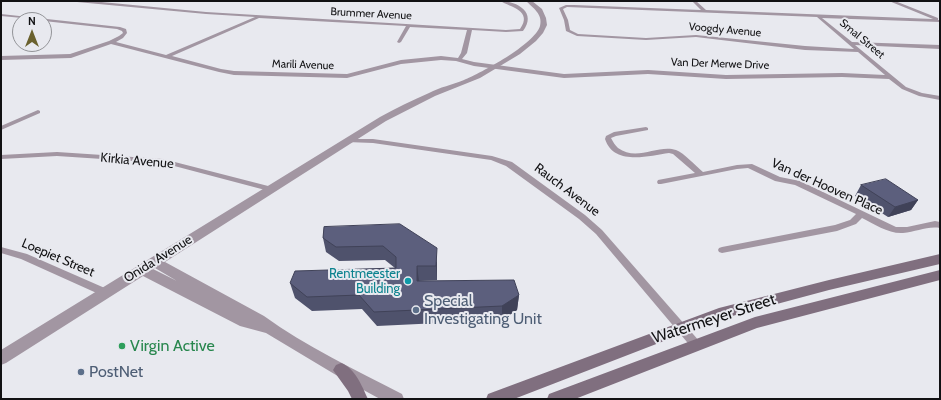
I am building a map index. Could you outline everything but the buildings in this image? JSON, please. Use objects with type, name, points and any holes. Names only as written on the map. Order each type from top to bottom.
[{"type":"main road","name":"Watermeyer Street","points":[[494,399],[719,314],[829,285],[940,259]]},
{"type":"main road","name":"Watermeyer Street","points":[[555,399],[754,323],[940,275]]},
{"type":"main road","points":[[341,370],[354,386],[360,399]]},
{"type":"street","name":"Brummer Avenue","points":[[77,1],[183,12],[259,17],[510,31],[521,30],[526,21],[526,15],[518,6],[502,1]]},
{"type":"street","name":"Onida Avenue","points":[[1,358],[269,189],[396,112],[426,97],[472,80],[524,49],[539,36],[543,29],[544,22],[537,7],[529,1]]},
{"type":"street","points":[[694,1],[704,10],[819,17],[940,21]]},
{"type":"street","points":[[891,1],[940,21]]},
{"type":"street","name":"Voogdy Avenue","points":[[704,10],[564,6],[561,9],[566,20],[568,31],[576,35],[646,39],[699,36],[805,48],[860,51]]},
{"type":"street","points":[[1,15],[118,28],[124,30],[125,33],[111,42],[67,56],[1,58]]},
{"type":"street","points":[[168,56],[259,17]]},
{"type":"street","name":"Smal Street","points":[[819,17],[892,77]]},
{"type":"street","points":[[399,42],[409,25]]},
{"type":"street","points":[[459,60],[464,54],[470,29]]},
{"type":"street","name":"Marili Avenue","points":[[111,42],[226,72],[323,76],[353,74],[396,62],[437,58],[459,60],[468,63],[495,67]]},
{"type":"street","points":[[852,43],[940,47]]},
{"type":"street","name":"Van Der Merwe Drive","points":[[495,67],[564,76],[648,72],[726,76],[842,75],[892,77]]},
{"type":"street","points":[[892,77],[911,92],[940,98]]},
{"type":"street","name":"Onida Avenue","points":[[316,160],[329,149],[391,110],[415,99],[426,97]]},
{"type":"street","points":[[1,128],[38,112]]},
{"type":"street","points":[[646,129],[614,134],[608,137],[608,141],[619,152],[627,156],[669,151],[674,152],[700,174]]},
{"type":"street","points":[[365,131],[365,135],[373,141]]},
{"type":"street","name":"Rauch Avenue","points":[[349,141],[373,141],[492,158],[509,164],[582,217],[600,232],[696,345]]},
{"type":"street","name":"Kirkia Avenue","points":[[1,157],[61,154],[163,161],[269,189]]},
{"type":"street","name":"Van der Hooven Place","points":[[661,182],[749,166],[778,179],[797,183],[891,228],[901,231],[940,224]]},
{"type":"street","points":[[722,250],[837,228],[853,222],[861,214]]},
{"type":"street","name":"Loepiet Street","points":[[1,250],[24,256],[104,292]]},
{"type":"street","points":[[154,261],[178,276],[259,320],[272,330],[341,370],[396,399]]},
{"type":"street","points":[[141,269],[245,322],[272,330]]},
{"type":"place","name":"Rentmeester Building","points":[[408,281]]},
{"type":"place","name":"Special Investigating Unit","points":[[416,310]]},
{"type":"place","name":"Virgin Active","points":[[122,346]]},
{"type":"place","name":"PostNet","points":[[81,372]]}]
